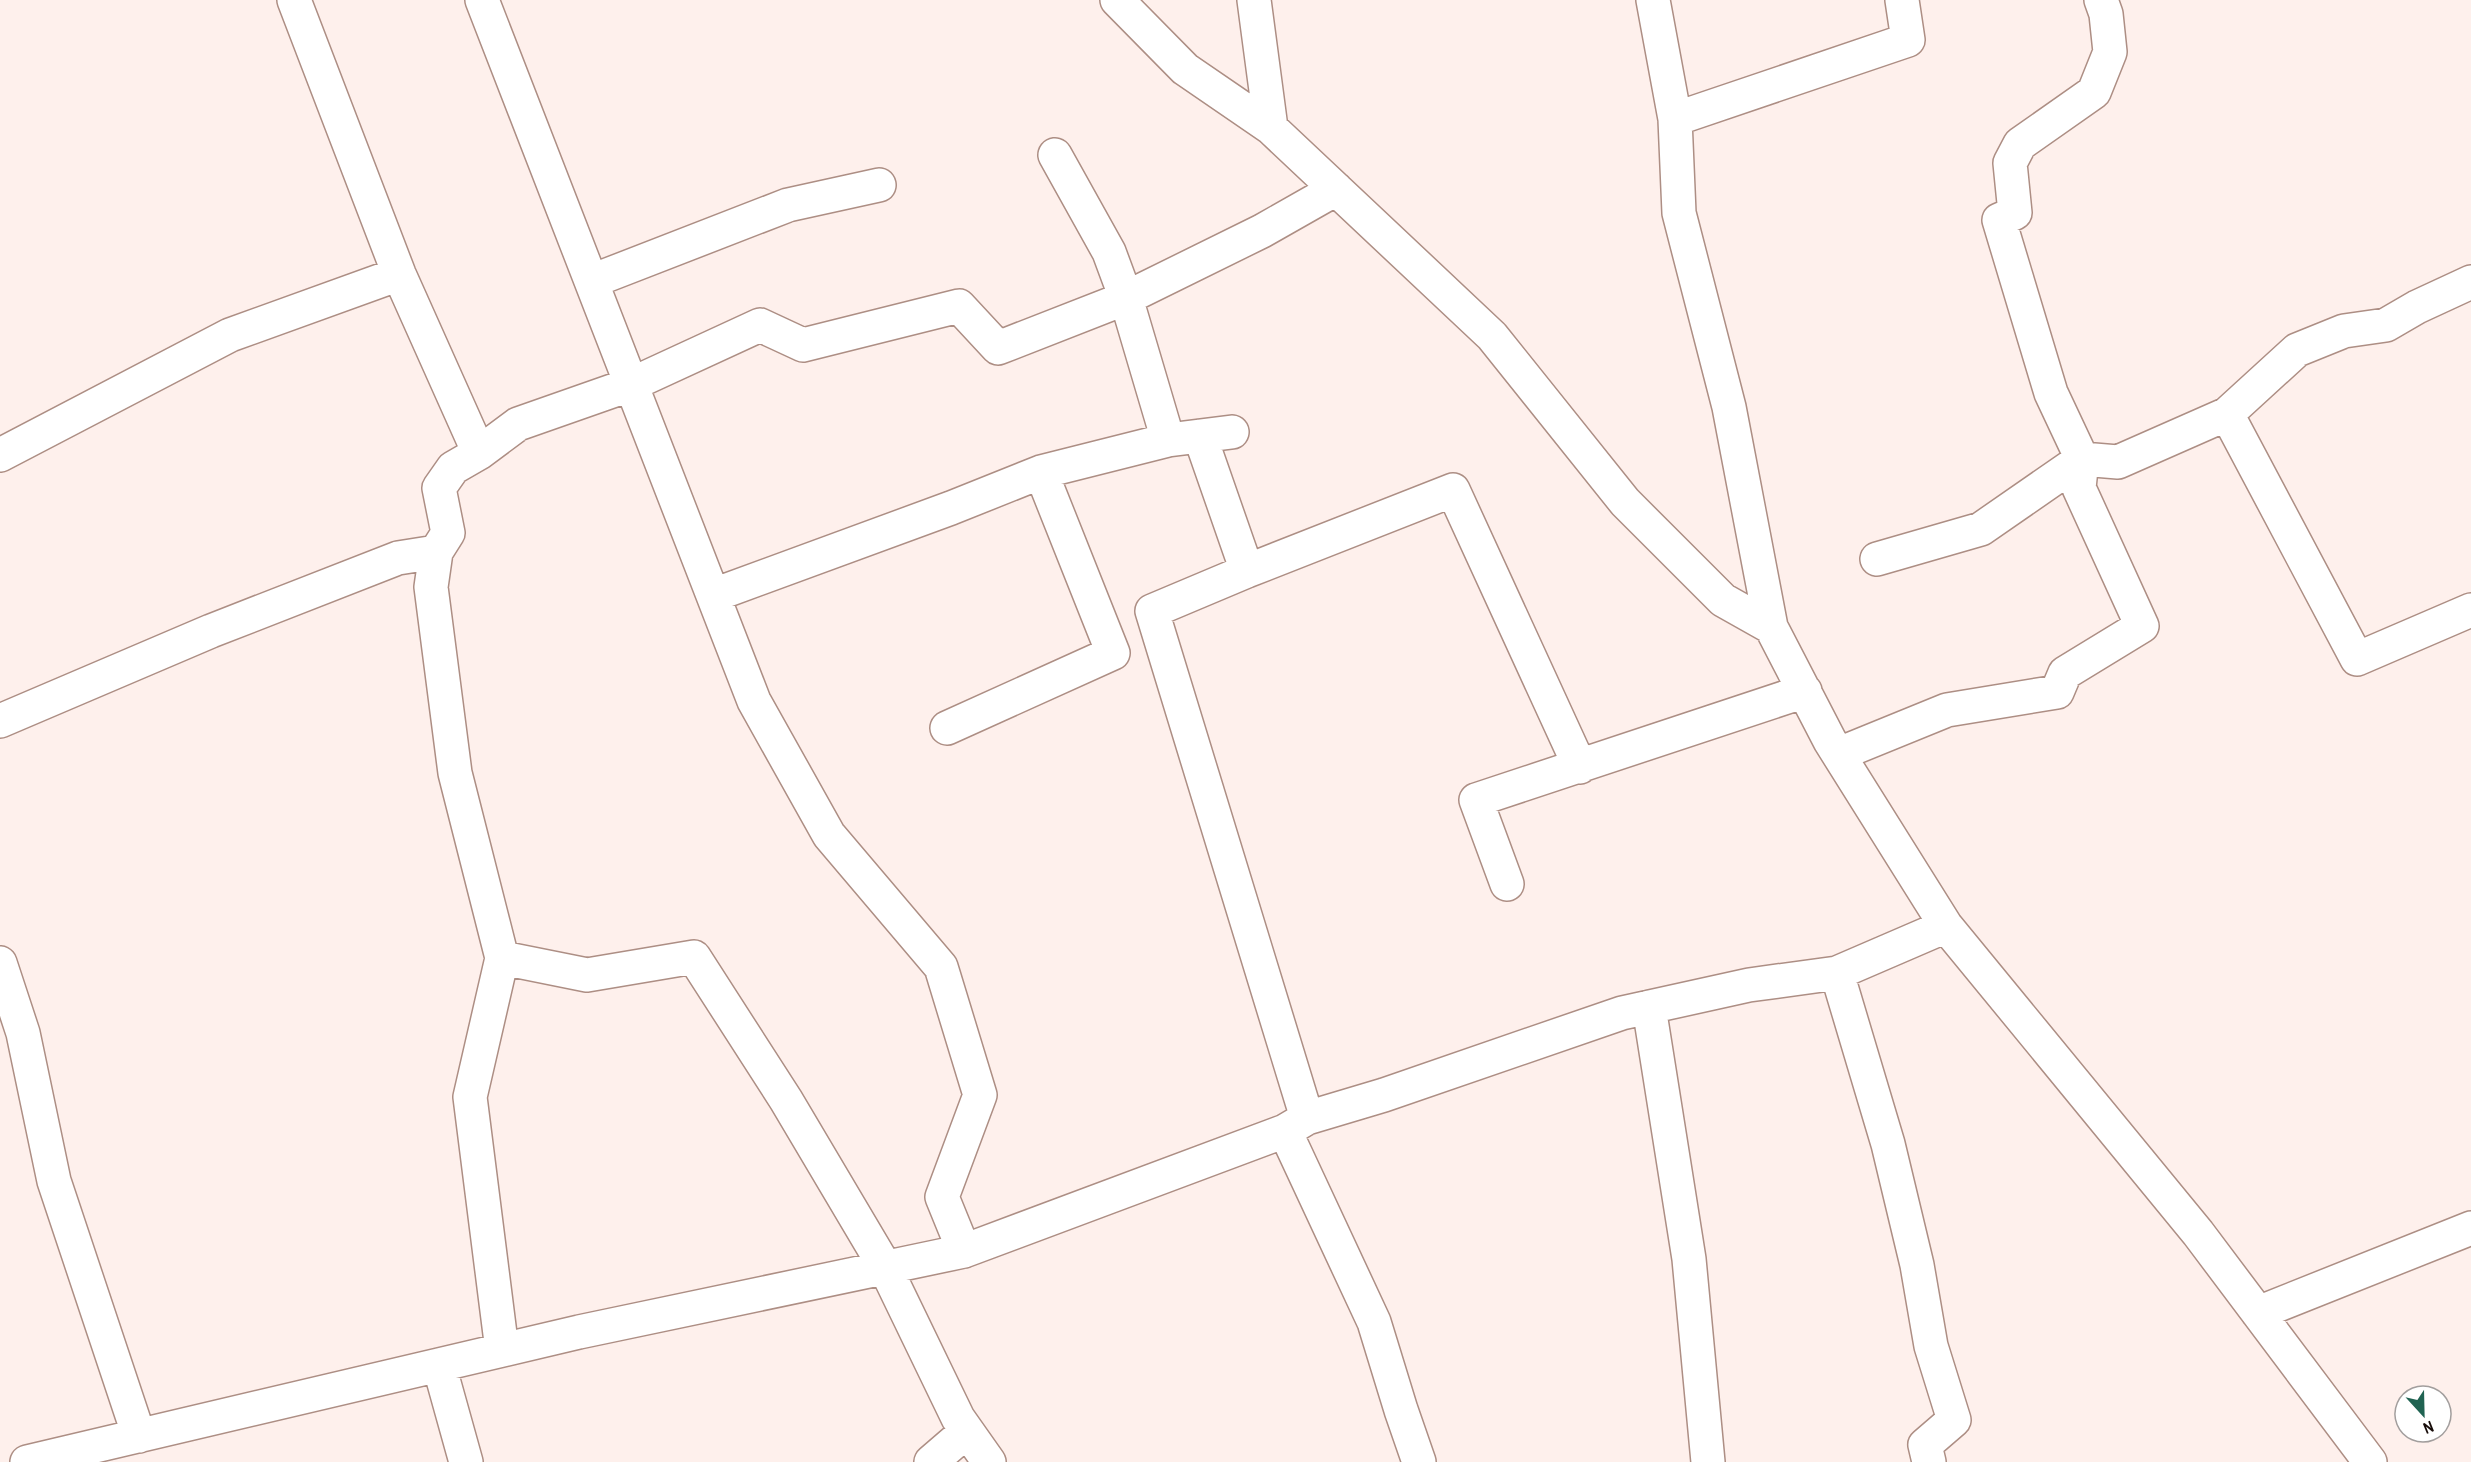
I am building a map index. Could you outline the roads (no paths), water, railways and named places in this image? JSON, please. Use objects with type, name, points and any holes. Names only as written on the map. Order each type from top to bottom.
[{"type":"street","points":[[294,0],[399,274],[479,453]]},
{"type":"street","points":[[482,0],[754,701],[829,835],[941,967],[980,1095],[942,1197],[964,1251]]},
{"type":"street","points":[[1117,0],[1185,69],[1271,128],[1492,336],[1625,502],[1722,600],[1771,627]]},
{"type":"street","points":[[1254,0],[1271,128]]},
{"type":"street","points":[[1653,0],[1675,119],[1679,213],[1729,407],[1771,627],[1839,754],[1947,926],[2191,1224],[2370,1462]]},
{"type":"street","points":[[1675,119],[1908,40],[1902,0]]},
{"type":"street","points":[[1839,754],[1947,710],[2057,692],[2065,673],[2142,626],[2079,488],[2082,459],[2051,393],[1999,219],[2015,213],[2010,163],[2020,144],[2094,92],[2110,52],[2106,14],[2101,0]]},
{"type":"street","points":[[1055,155],[1109,252],[1184,438],[1247,571]]},
{"type":"street","points":[[591,281],[788,205],[879,185]]},
{"type":"street","points":[[502,1350],[470,1097],[502,958],[454,773],[431,587],[436,552],[448,533],[439,488],[453,468],[479,453],[518,424],[632,384],[760,325],[803,345],[959,306],[998,348],[1126,298],[1262,231],[1336,189]]},
{"type":"street","points":[[0,455],[230,334],[399,274]]},
{"type":"street","points":[[1877,560],[1981,529],[2082,459],[2118,462],[2228,414],[2297,350],[2344,331],[2386,326],[2417,307],[2471,282]]},
{"type":"street","points":[[2228,414],[2357,659],[2471,610]]},
{"type":"street","points":[[714,595],[951,508],[1041,472],[1184,438],[1232,432]]},
{"type":"street","points":[[947,728],[1113,653],[1041,472]]},
{"type":"street","points":[[1419,1462],[1374,1322],[1296,1125],[1152,611],[1453,490],[1580,766]]},
{"type":"street","points":[[0,721],[211,631],[387,562],[436,552]]},
{"type":"street","points":[[1507,884],[1476,800],[1805,691]]},
{"type":"street","points":[[38,1461],[502,1350],[964,1251],[1296,1125],[1622,1013],[1749,985],[1837,973],[1947,926]]},
{"type":"street","points":[[502,958],[587,975],[694,957],[786,1100],[885,1267],[958,1418],[989,1462]]},
{"type":"street","points":[[0,963],[23,1033],[54,1181],[139,1436]]},
{"type":"street","points":[[1837,973],[1888,1144],[1917,1265],[1932,1346],[1954,1420],[1925,1444],[1929,1462]]},
{"type":"street","points":[[1649,1007],[1689,1259],[1708,1462]]},
{"type":"street","points":[[2258,1313],[2471,1228]]},
{"type":"street","points":[[439,1365],[465,1462]]},
{"type":"street","points":[[931,1462],[967,1431]]}]
